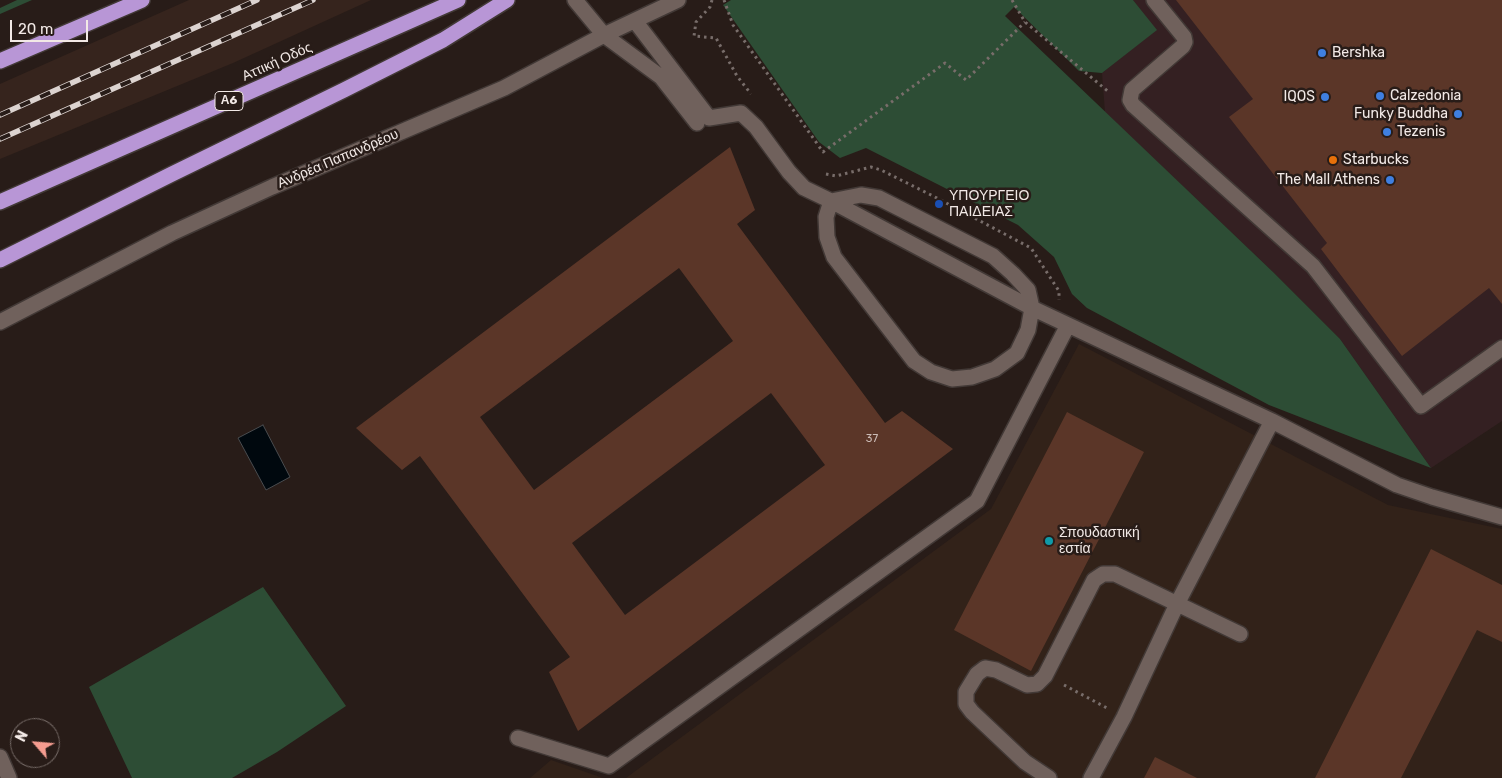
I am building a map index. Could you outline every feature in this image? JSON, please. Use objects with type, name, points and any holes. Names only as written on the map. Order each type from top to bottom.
[{"type":"highway","points":[[0,61],[142,0]]},
{"type":"highway","name":"Αττική Οδός","points":[[0,202],[458,0]]},
{"type":"highway","points":[[0,260],[435,44],[507,0]]},
{"type":"street","points":[[575,0],[604,35],[661,77],[703,121]]},
{"type":"street","name":"Ανδρέα Παπανδρέου","points":[[0,322],[172,233],[272,187],[504,88],[604,35],[678,0]]},
{"type":"street","points":[[1154,0],[1184,37],[1185,42],[1183,46],[1135,86],[1130,95],[1133,105],[1314,266],[1421,406],[1502,348]]},
{"type":"street","points":[[635,21],[703,121]]},
{"type":"street","points":[[703,121],[740,112],[756,127],[789,172],[804,188],[1032,308],[1272,421],[1397,485],[1502,517]]},
{"type":"street","points":[[861,195],[879,198],[993,256],[1014,274],[1028,290],[1032,308],[1028,330],[1017,353],[995,369],[972,377],[952,379],[931,372],[914,361],[834,257],[827,237],[826,217],[831,201],[861,195]]},
{"type":"street","points":[[518,738],[609,766],[977,501],[1064,322]]},
{"type":"street","points":[[1091,778],[1124,717],[1177,604],[1272,421]]},
{"type":"street","points":[[1050,778],[1025,762],[966,704],[966,692],[977,674],[985,668],[996,670],[1027,685],[1037,684],[1045,676],[1094,580],[1103,574],[1115,574],[1240,634]]},
{"type":"street","points":[[0,757],[9,778]]},
{"type":"path","points":[[712,0],[710,6],[696,22],[694,36],[716,38],[737,76],[755,100]]},
{"type":"path","points":[[724,0],[733,25],[823,152],[944,64],[966,80],[1025,22]]},
{"type":"path","points":[[1012,0],[1025,22],[1107,92],[1117,96],[1130,95]]},
{"type":"path","points":[[817,172],[836,176],[870,167],[881,170],[1031,248],[1060,291],[1064,322]]},
{"type":"path","points":[[1045,676],[1124,717]]},
{"type":"shaded area","points":[[189,0],[371,0],[233,63],[0,159],[0,84]]},
{"type":"shaded area","name":"The Mall Athens","points":[[1133,0],[1502,0],[1502,421],[1431,468],[1340,339],[1273,272],[1105,112],[1102,73],[1156,30]]},
{"type":"shaded area","points":[[1079,344],[1388,505],[1502,529],[1502,778],[626,778],[991,509]]},
{"type":"shaded area","points":[[263,425],[290,477],[266,490],[238,438]]},
{"type":"shaded area","points":[[551,760],[603,778],[530,778]]},
{"type":"green space","points":[[17,0],[32,0],[0,14],[0,8]]},
{"type":"green space","points":[[731,0],[1133,0],[1157,30],[1102,73],[1079,71],[1014,7],[1005,16],[1273,272],[1340,339],[1431,468],[1269,405],[1087,308],[1072,294],[1054,257],[1018,225],[866,148],[840,158],[819,142],[723,5]]},
{"type":"green space","points":[[263,587],[346,706],[277,752],[232,778],[132,778],[89,687]]},
{"type":"building","name":"The Mall Athens","points":[[1176,0],[1502,0],[1502,304],[1489,288],[1402,356],[1321,249],[1327,243],[1229,117],[1253,99]]},
{"type":"building","points":[[730,147],[755,210],[737,224],[885,423],[902,411],[953,449],[578,731],[549,672],[570,657],[420,456],[402,470],[356,428]],"holes":[[[679,268],[733,341],[534,490],[480,417]],[[771,393],[825,465],[625,615],[572,543]]]},
{"type":"building","name":"Σπουδαστική εστία","points":[[1067,412],[1144,452],[1031,671],[954,630]]},
{"type":"building","points":[[1431,549],[1502,585],[1502,642],[1477,630],[1401,778],[1315,778]]},
{"type":"building","points":[[1155,757],[1197,778],[1144,778]]},
{"type":"railway","points":[[0,115],[257,0]]},
{"type":"railway","points":[[0,139],[313,0]]},
{"type":"place","name":"Bershka","points":[[1322,53]]},
{"type":"place","name":"Calzedonia","points":[[1380,96]]},
{"type":"place","name":"IQOS","points":[[1325,97]]},
{"type":"place","name":"Funky Buddha","points":[[1458,114]]},
{"type":"place","name":"Tezenis","points":[[1387,132]]},
{"type":"place","name":"Starbucks","points":[[1333,160]]},
{"type":"place","name":"The Mall Athens","points":[[1390,180]]},
{"type":"place","name":"ΥΠΟΥΡΓΕΙΟ ΠΑΙΔΕΙΑΣ","points":[[939,204]]},
{"type":"place","name":"Σπουδαστική εστία","points":[[1049,541]]}]
